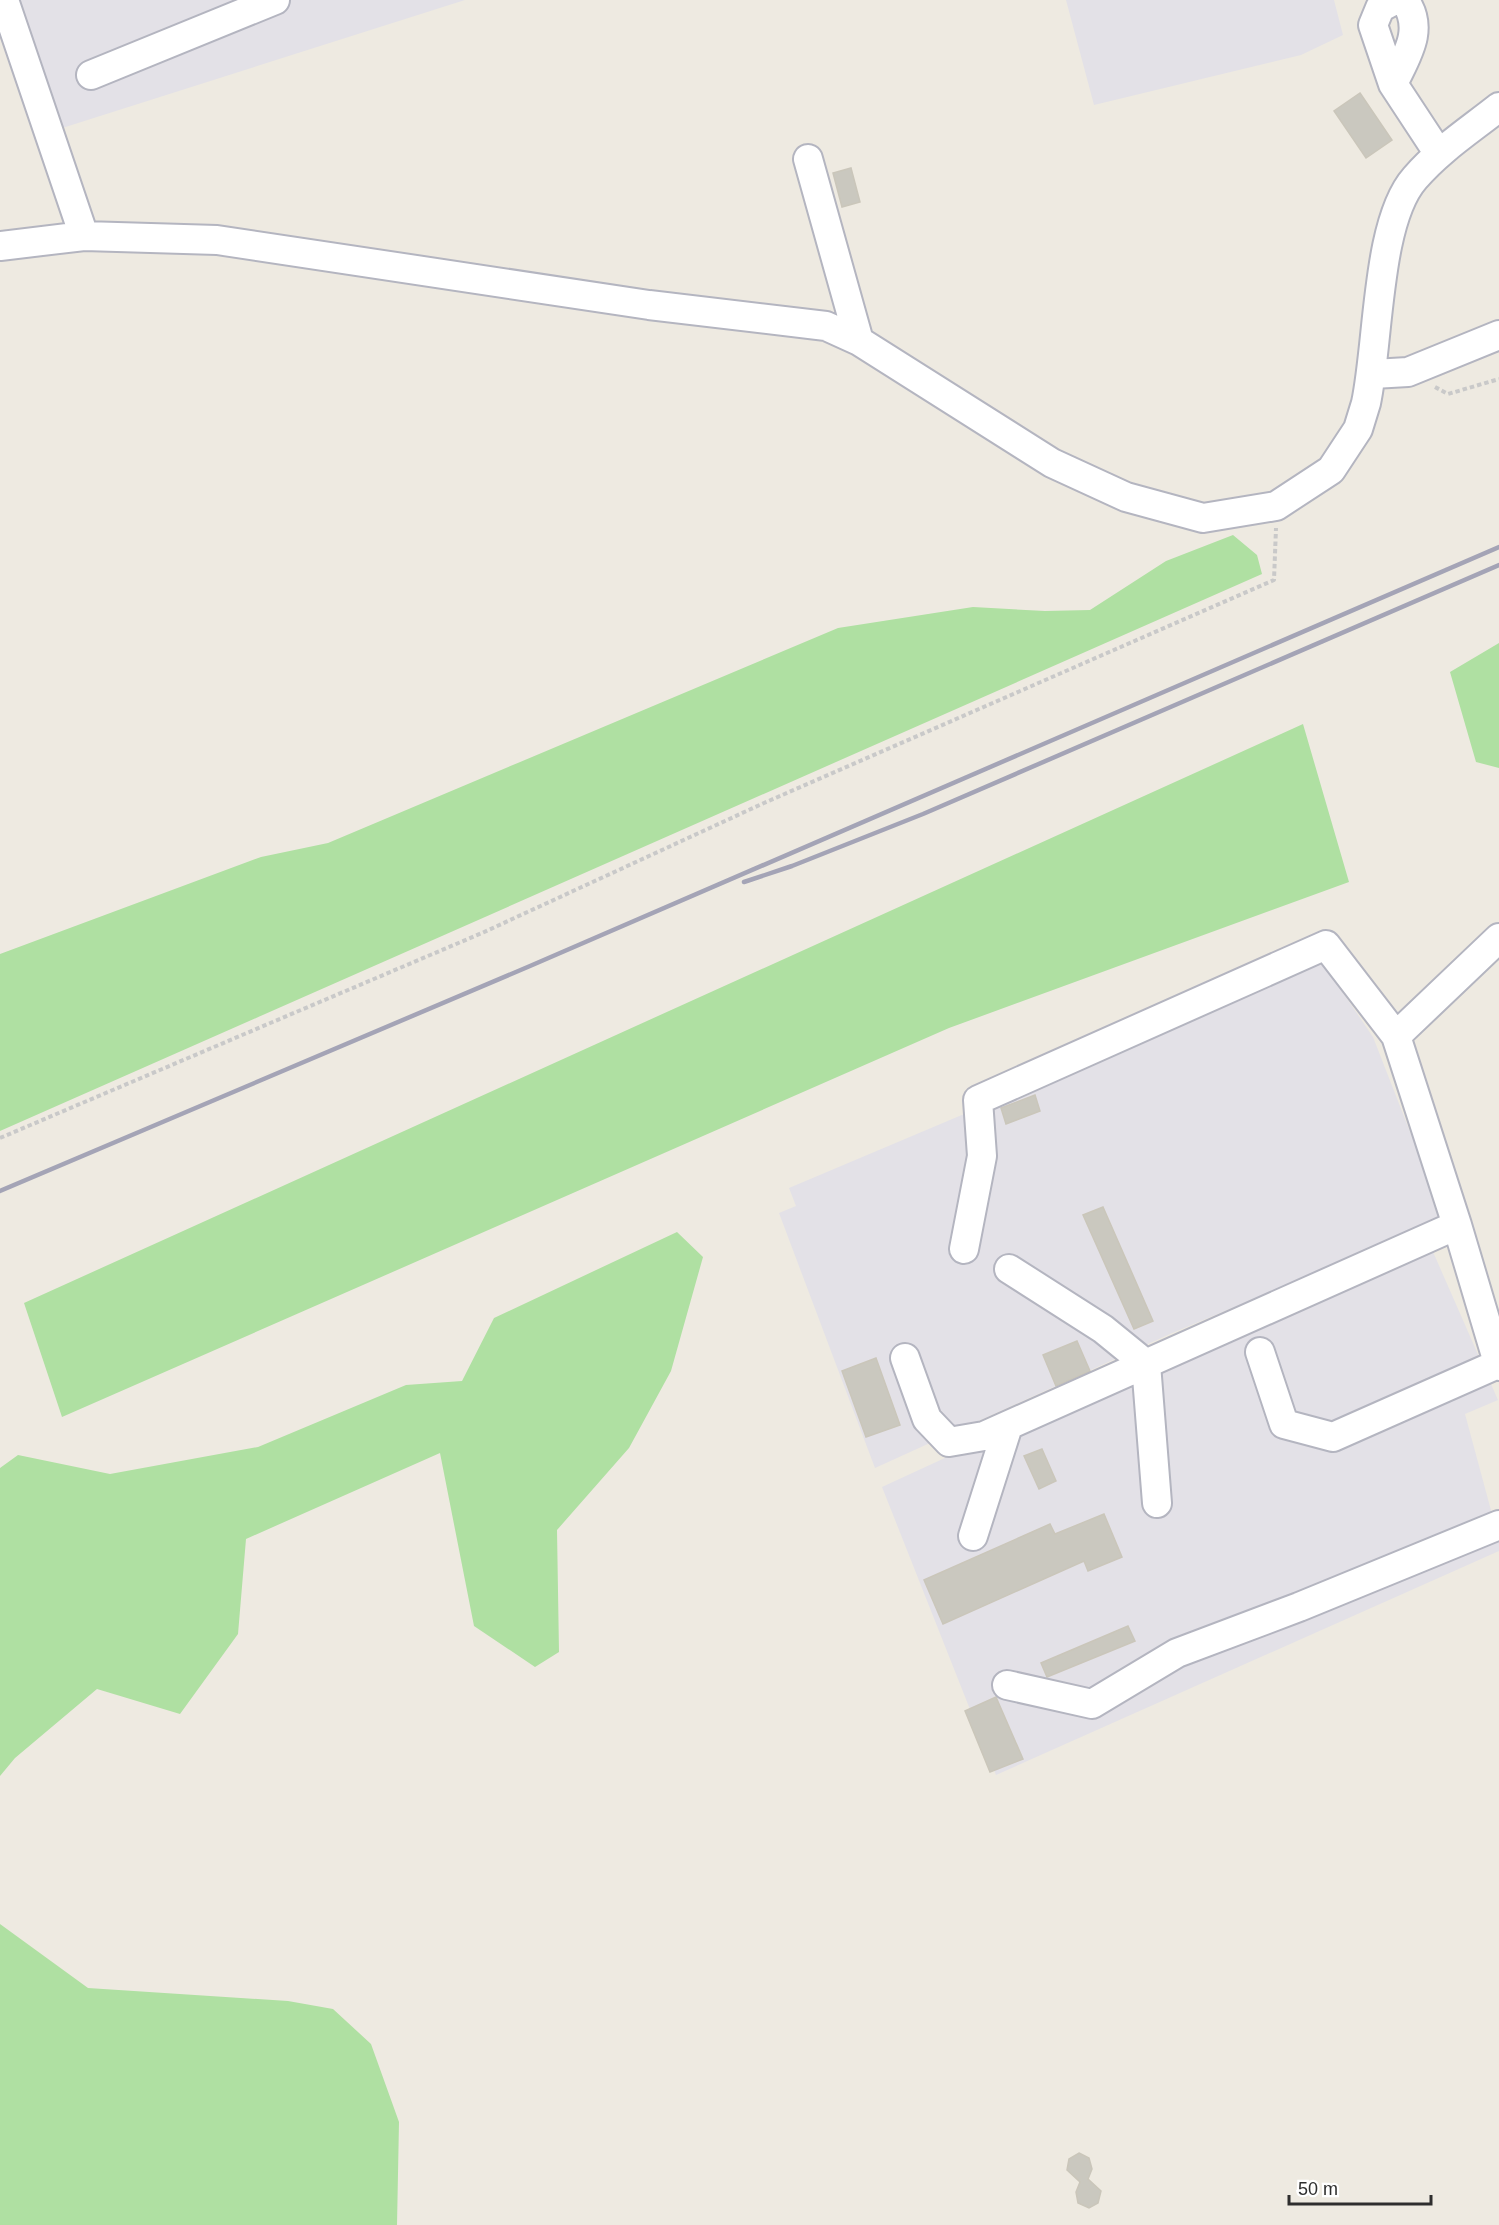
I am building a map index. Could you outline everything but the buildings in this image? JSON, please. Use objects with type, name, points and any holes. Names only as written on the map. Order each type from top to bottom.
[{"type":"street","points":[[4,0],[84,236]]},
{"type":"street","points":[[91,75],[275,0]]},
{"type":"street","points":[[1395,0],[1380,8],[1373,25],[1393,84],[1439,154]]},
{"type":"street","points":[[1393,84],[1415,36],[1412,12],[1405,1],[1401,0]]},
{"type":"street","points":[[0,246],[84,236],[217,240],[649,304],[826,326],[859,340],[1052,463],[1126,498],[1203,518],[1276,506],[1331,470],[1358,429],[1373,374],[1386,255],[1394,212],[1413,179],[1439,154],[1499,107]]},
{"type":"street","points":[[808,159],[859,340]]},
{"type":"street","points":[[1373,374],[1408,372],[1499,335]]},
{"type":"street","points":[[1396,1036],[1499,938]]},
{"type":"street","points":[[964,1249],[982,1156],[978,1100],[1326,945],[1396,1036],[1499,1365],[1333,1437],[1284,1424],[1260,1352]]},
{"type":"street","points":[[905,1358],[927,1419],[949,1442],[984,1436],[1457,1226]]},
{"type":"street","points":[[1009,1269],[1103,1329],[1146,1364],[1157,1503]]},
{"type":"street","points":[[973,1536],[1008,1426]]},
{"type":"street","points":[[1007,1685],[1092,1704],[1177,1653],[1299,1607],[1499,1525]]},
{"type":"path","points":[[1408,372],[1448,394],[1499,379]]},
{"type":"path","points":[[0,1138],[482,933],[764,803],[1274,580],[1276,506]]},
{"type":"shaded area","points":[[13,0],[465,0],[56,130]]},
{"type":"shaded area","points":[[1066,0],[1334,0],[1343,35],[1301,55],[1094,105]]},
{"type":"shaded area","points":[[1318,956],[1373,1037],[1444,1219],[1170,1334],[875,1468],[779,1213],[796,1206],[789,1188],[1054,1076]]},
{"type":"shaded area","points":[[1430,1245],[1498,1400],[1465,1414],[1499,1540],[1499,1551],[996,1775],[882,1487],[1034,1417]]},
{"type":"green space","points":[[1233,535],[1257,555],[1262,574],[0,1131],[0,954],[261,857],[328,843],[838,628],[973,607],[1045,611],[1090,610],[1166,561]]},
{"type":"green space","points":[[1499,643],[1499,768],[1476,762],[1450,672]]},
{"type":"green space","points":[[1303,724],[1349,882],[949,1028],[62,1417],[24,1303]]},
{"type":"green space","points":[[677,1232],[703,1257],[671,1371],[629,1448],[557,1530],[559,1652],[535,1667],[474,1626],[440,1453],[246,1539],[238,1634],[180,1714],[97,1689],[15,1758],[0,1776],[0,1468],[18,1455],[110,1474],[258,1447],[406,1385],[462,1381],[494,1318]]},
{"type":"green space","points":[[0,1924],[88,1988],[288,2001],[333,2009],[371,2044],[399,2122],[397,2225],[0,2225]]},
{"type":"railway","points":[[0,1191],[530,966],[1499,547]]},
{"type":"railway","points":[[744,882],[792,866],[923,814],[1499,565]]}]
